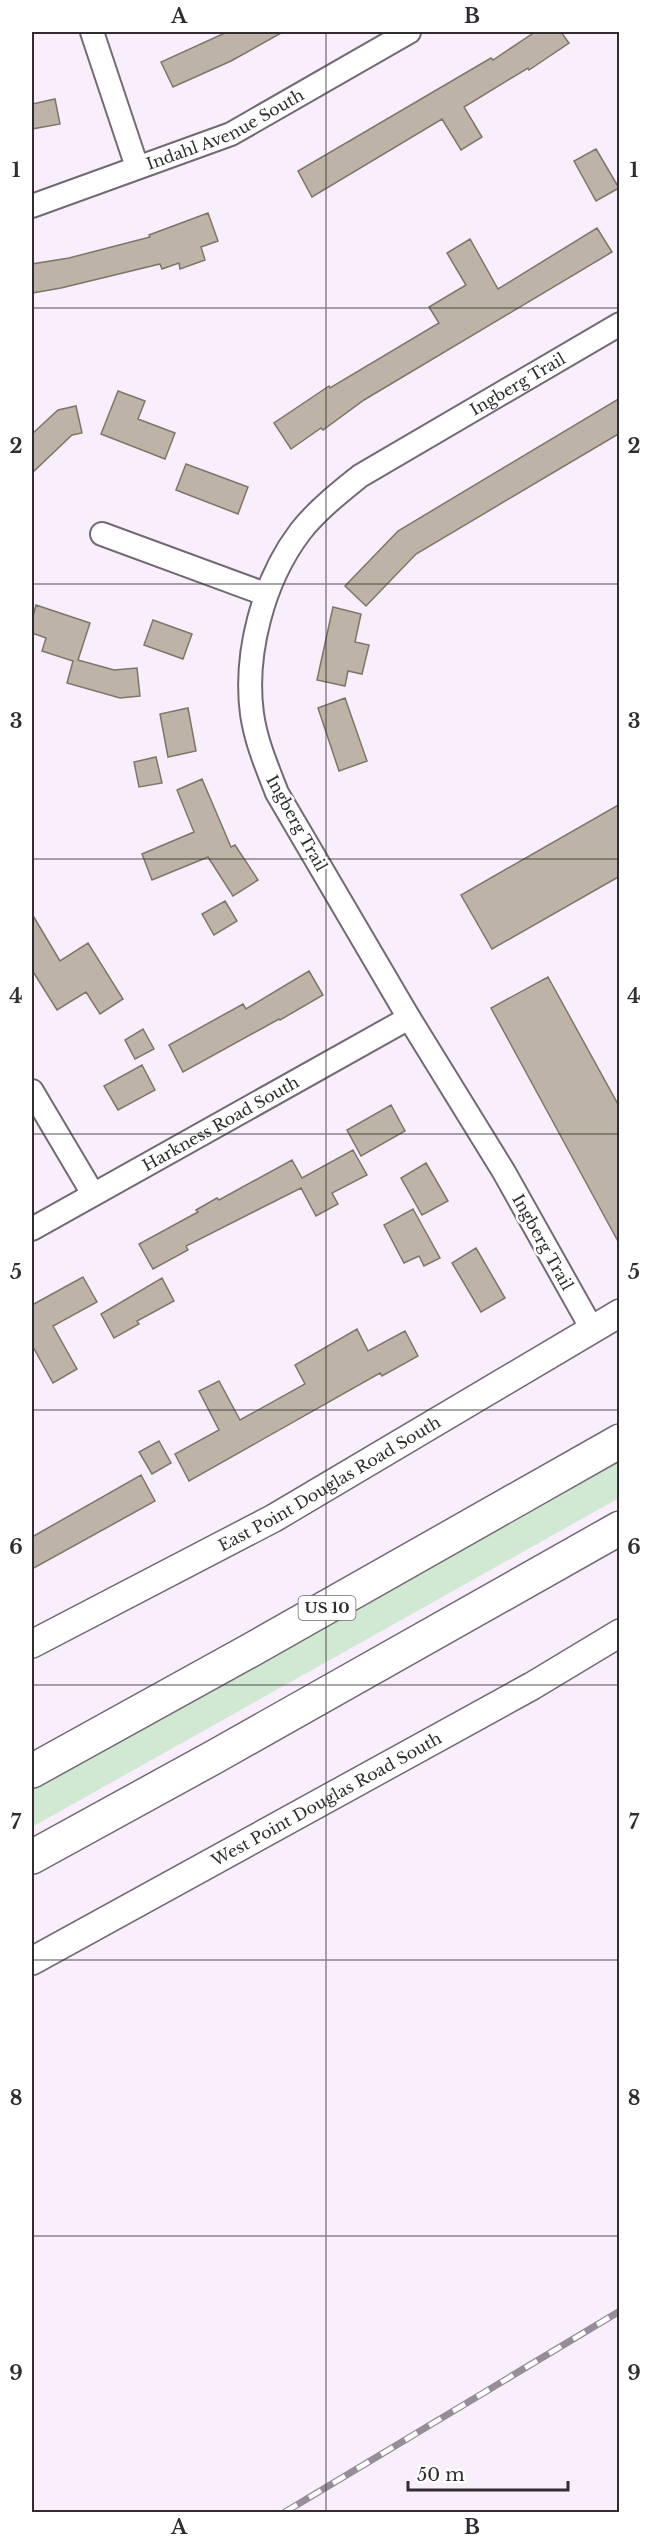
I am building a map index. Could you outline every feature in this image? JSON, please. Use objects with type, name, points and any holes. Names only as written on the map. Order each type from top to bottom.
[{"type":"highway","name":"US 10","points":[[32,1771],[620,1441]]},
{"type":"highway","points":[[32,1857],[620,1527]]},
{"type":"street","points":[[92,32],[137,167]]},
{"type":"street","name":"Indahl Avenue South","points":[[32,206],[231,134],[410,32]]},
{"type":"street","name":"Ingberg Trail","points":[[592,1329],[504,1172],[409,1017],[277,793],[262,756],[252,713],[252,667],[255,634],[265,594],[282,559],[300,531],[327,504],[360,476],[620,324]]},
{"type":"street","points":[[102,534],[265,594]]},
{"type":"street","name":"Harkness Road South","points":[[32,1229],[409,1017]]},
{"type":"street","points":[[32,1091],[93,1194]]},
{"type":"street","name":"East Point Douglas Road South","points":[[32,1644],[274,1518],[620,1313]]},
{"type":"street","name":"West Point Douglas Road South","points":[[32,1961],[532,1686],[620,1633]]},
{"type":"green space","points":[[619,1453],[619,1498],[32,1827],[32,1782]]},
{"type":"building","points":[[227,32],[283,32],[231,61],[173,87],[161,62]]},
{"type":"building","points":[[535,32],[561,32],[569,43],[529,70],[528,68],[464,107],[482,137],[461,150],[442,119],[312,197],[298,171],[491,58],[493,60]]},
{"type":"building","points":[[55,99],[60,124],[32,129],[32,104]]},
{"type":"building","points":[[596,149],[619,188],[596,201],[574,161]]},
{"type":"building","points":[[208,213],[218,241],[201,247],[205,260],[180,269],[179,263],[162,269],[160,264],[32,293],[32,264],[69,258],[150,237],[149,235]]},
{"type":"building","points":[[597,228],[612,252],[364,400],[323,430],[321,428],[291,449],[274,423],[329,386],[330,388],[439,323],[429,307],[466,285],[447,253],[470,239],[498,289]]},
{"type":"building","points":[[118,391],[145,401],[138,419],[175,433],[165,459],[101,434]]},
{"type":"building","points":[[620,398],[620,433],[416,554],[366,606],[345,586],[398,531]]},
{"type":"building","points":[[76,406],[82,433],[72,435],[32,473],[32,434],[58,410]]},
{"type":"building","points":[[186,464],[248,487],[238,514],[176,490]]},
{"type":"building","points":[[36,605],[90,623],[78,660],[114,670],[137,668],[140,696],[120,698],[67,683],[73,661],[42,651],[46,638],[32,633],[32,620]]},
{"type":"building","points":[[333,607],[361,614],[355,642],[369,645],[362,674],[348,671],[345,686],[317,680]]},
{"type":"building","points":[[153,620],[192,634],[183,659],[144,645]]},
{"type":"building","points":[[345,698],[367,761],[339,771],[318,708]]},
{"type":"building","points":[[188,708],[196,751],[168,757],[160,714]]},
{"type":"building","points":[[156,757],[162,783],[139,787],[134,762]]},
{"type":"building","points":[[202,779],[231,847],[235,845],[258,880],[233,896],[208,857],[152,880],[142,854],[194,832],[177,790]]},
{"type":"building","points":[[620,804],[620,876],[492,949],[461,895]]},
{"type":"building","points":[[225,901],[237,921],[214,935],[202,914]]},
{"type":"building","points":[[32,914],[60,961],[88,943],[123,999],[100,1014],[86,992],[57,1010],[32,970]]},
{"type":"building","points":[[309,971],[323,995],[183,1072],[169,1045],[243,1004],[246,1009]]},
{"type":"building","points":[[548,977],[620,1108],[620,1245],[491,1008]]},
{"type":"building","points":[[143,1029],[154,1049],[135,1059],[125,1040]]},
{"type":"building","points":[[142,1065],[155,1090],[118,1110],[104,1086]]},
{"type":"building","points":[[391,1105],[405,1131],[361,1156],[347,1130]]},
{"type":"building","points":[[353,1150],[367,1175],[332,1193],[338,1204],[316,1216],[301,1188],[186,1246],[188,1250],[153,1269],[139,1244],[198,1212],[196,1210],[217,1198],[219,1200],[292,1160],[302,1178]]},
{"type":"building","points":[[426,1163],[448,1201],[422,1215],[401,1178]]},
{"type":"building","points":[[413,1209],[440,1258],[424,1266],[419,1256],[404,1263],[384,1225]]},
{"type":"building","points":[[476,1248],[505,1298],[481,1312],[452,1263]]},
{"type":"building","points":[[83,1277],[97,1302],[53,1326],[77,1369],[53,1383],[32,1345],[32,1305]]},
{"type":"building","points":[[162,1278],[174,1301],[137,1321],[139,1324],[114,1338],[101,1314]]},
{"type":"building","points":[[357,1329],[368,1351],[405,1331],[418,1356],[382,1376],[380,1373],[189,1481],[175,1454],[219,1430],[199,1391],[219,1381],[240,1420],[305,1384],[295,1365]]},
{"type":"building","points":[[159,1441],[171,1463],[152,1474],[139,1452]]},
{"type":"building","points":[[141,1475],[155,1501],[32,1569],[32,1537]]},
{"type":"railway","points":[[285,2512],[620,2311]]}]
